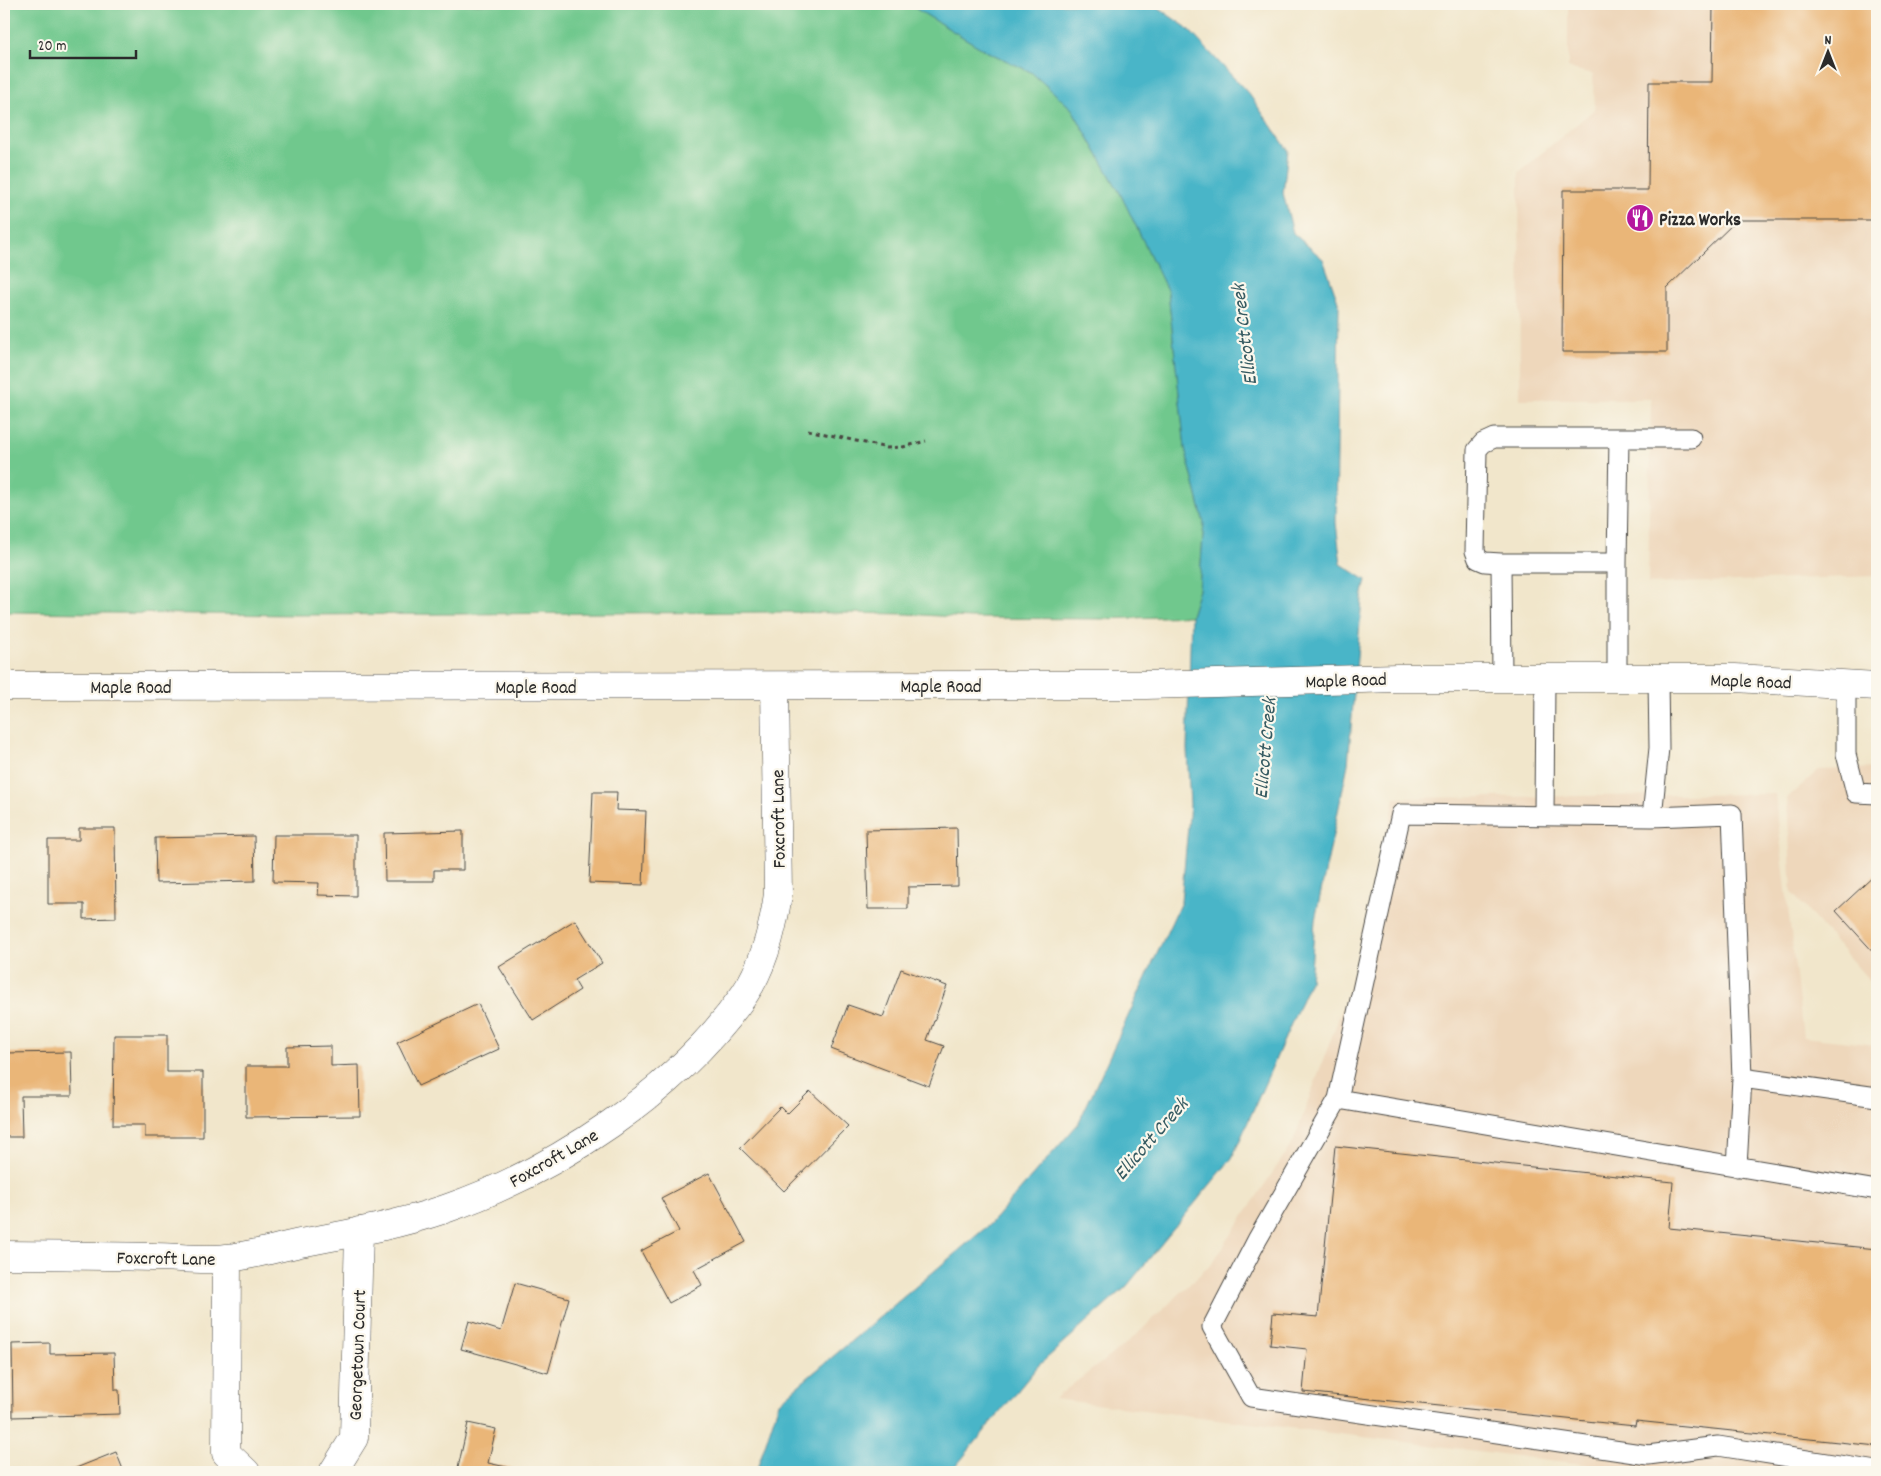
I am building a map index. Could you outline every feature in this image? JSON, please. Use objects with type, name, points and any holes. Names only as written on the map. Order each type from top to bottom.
[{"type":"main road","name":"Maple Road","points":[[4,686],[1146,685],[1397,678],[1735,678],[1877,686]]},
{"type":"main road","name":"Foxcroft Lane","points":[[4,1255],[227,1258],[359,1231],[445,1209],[506,1184],[565,1154],[620,1117],[671,1075],[717,1029],[745,993],[765,953],[775,917],[778,894],[774,686]]},
{"type":"main road","name":"Georgetown Court","points":[[333,1472],[354,1438],[359,1231]]},
{"type":"main road","points":[[227,1258],[226,1453],[246,1472]]},
{"type":"lane","points":[[1617,563],[1501,563],[1484,562],[1478,559],[1474,551],[1475,458],[1477,450],[1483,443],[1494,438],[1691,438]]},
{"type":"lane","points":[[1617,678],[1618,438]]},
{"type":"lane","points":[[1501,563],[1502,678]]},
{"type":"lane","points":[[1544,816],[1546,678]]},
{"type":"lane","points":[[1652,817],[1659,748],[1658,678]]},
{"type":"lane","points":[[1846,684],[1846,754],[1856,793],[1877,794]]},
{"type":"lane","points":[[1738,1166],[1742,1078],[1732,814],[1652,817],[1401,814],[1338,1099],[1258,1240],[1212,1327],[1251,1397],[1648,1454],[1718,1446],[1877,1471]]},
{"type":"lane","points":[[1742,1078],[1877,1097]]},
{"type":"lane","points":[[1338,1099],[1877,1190]]},
{"type":"path","points":[[808,430],[887,448],[903,447],[926,441]]},
{"type":"shaded area","points":[[1568,4],[1877,4],[1877,576],[1648,584],[1651,399],[1520,399],[1519,172],[1595,109],[1593,74],[1568,68]]},
{"type":"shaded area","points":[[1875,768],[1877,772],[1877,989],[1792,893],[1787,798],[1819,770]]},
{"type":"shaded area","points":[[1775,794],[1803,1037],[1877,1045],[1877,1472],[1647,1472],[1054,1399],[1133,1338],[1213,1262],[1293,1142],[1359,963],[1395,798]]},
{"type":"green space","points":[[4,4],[908,4],[986,51],[1031,72],[1072,109],[1120,193],[1168,292],[1185,448],[1204,523],[1199,590],[1191,616],[1101,619],[970,618],[907,614],[777,612],[300,615],[4,612]]},
{"type":"water","name":"Ellicott Creek","points":[[908,4],[1152,4],[1186,27],[1249,94],[1288,150],[1283,193],[1293,233],[1323,259],[1339,304],[1336,523],[1341,564],[1366,580],[1362,598],[1348,764],[1315,920],[1310,981],[1232,1158],[1126,1287],[1038,1366],[951,1472],[756,1472],[779,1402],[990,1224],[1078,1124],[1181,902],[1190,805],[1187,749],[1191,616],[1199,590],[1204,523],[1185,448],[1168,292],[1120,193],[1072,109],[1031,72],[986,51]]},
{"type":"building","points":[[1713,4],[1877,4],[1877,220],[1737,220],[1667,288],[1667,352],[1562,352],[1563,190],[1648,190],[1649,82],[1712,82]]},
{"type":"building","points":[[593,792],[617,792],[616,810],[646,811],[643,885],[589,883]]},
{"type":"building","points":[[79,828],[115,828],[116,918],[84,919],[84,904],[48,904],[48,840],[79,840]]},
{"type":"building","points":[[957,828],[958,886],[908,887],[908,909],[868,909],[866,830]]},
{"type":"building","points":[[463,831],[463,870],[434,870],[434,881],[385,881],[384,833]]},
{"type":"building","points":[[274,835],[356,835],[356,896],[318,895],[319,883],[273,882]]},
{"type":"building","points":[[254,836],[255,881],[156,883],[155,838]]},
{"type":"building","points":[[1877,873],[1877,956],[1836,911]]},
{"type":"building","points":[[575,920],[602,963],[574,980],[580,990],[533,1020],[499,967]]},
{"type":"building","points":[[901,969],[947,986],[927,1040],[944,1046],[929,1086],[831,1049],[848,1005],[883,1017]]},
{"type":"building","points":[[478,1004],[499,1049],[418,1086],[397,1042]]},
{"type":"building","points":[[114,1035],[167,1035],[167,1072],[203,1072],[203,1137],[145,1137],[145,1125],[113,1125]]},
{"type":"building","points":[[331,1046],[331,1066],[359,1065],[360,1116],[246,1117],[246,1066],[287,1066],[287,1047]]},
{"type":"building","points":[[71,1052],[72,1096],[21,1096],[22,1137],[4,1137],[4,1053]]},
{"type":"building","points":[[810,1091],[848,1126],[784,1191],[740,1148],[780,1107],[787,1114]]},
{"type":"building","points":[[1335,1146],[1673,1182],[1669,1228],[1877,1249],[1877,1446],[1636,1421],[1635,1426],[1303,1392],[1307,1349],[1270,1345],[1273,1313],[1318,1317]]},
{"type":"building","points":[[709,1173],[746,1242],[694,1270],[702,1285],[669,1303],[641,1251],[679,1231],[661,1198]]},
{"type":"building","points":[[515,1283],[569,1298],[548,1373],[461,1349],[469,1321],[501,1331]]},
{"type":"building","points":[[50,1343],[50,1354],[114,1353],[115,1390],[119,1390],[120,1414],[13,1417],[12,1344]]},
{"type":"building","points":[[468,1423],[496,1429],[488,1463],[520,1470],[519,1472],[457,1472]]},
{"type":"building","points":[[116,1452],[124,1472],[66,1472]]},
{"type":"place","name":"Pizza Works","points":[[1640,218]]}]
